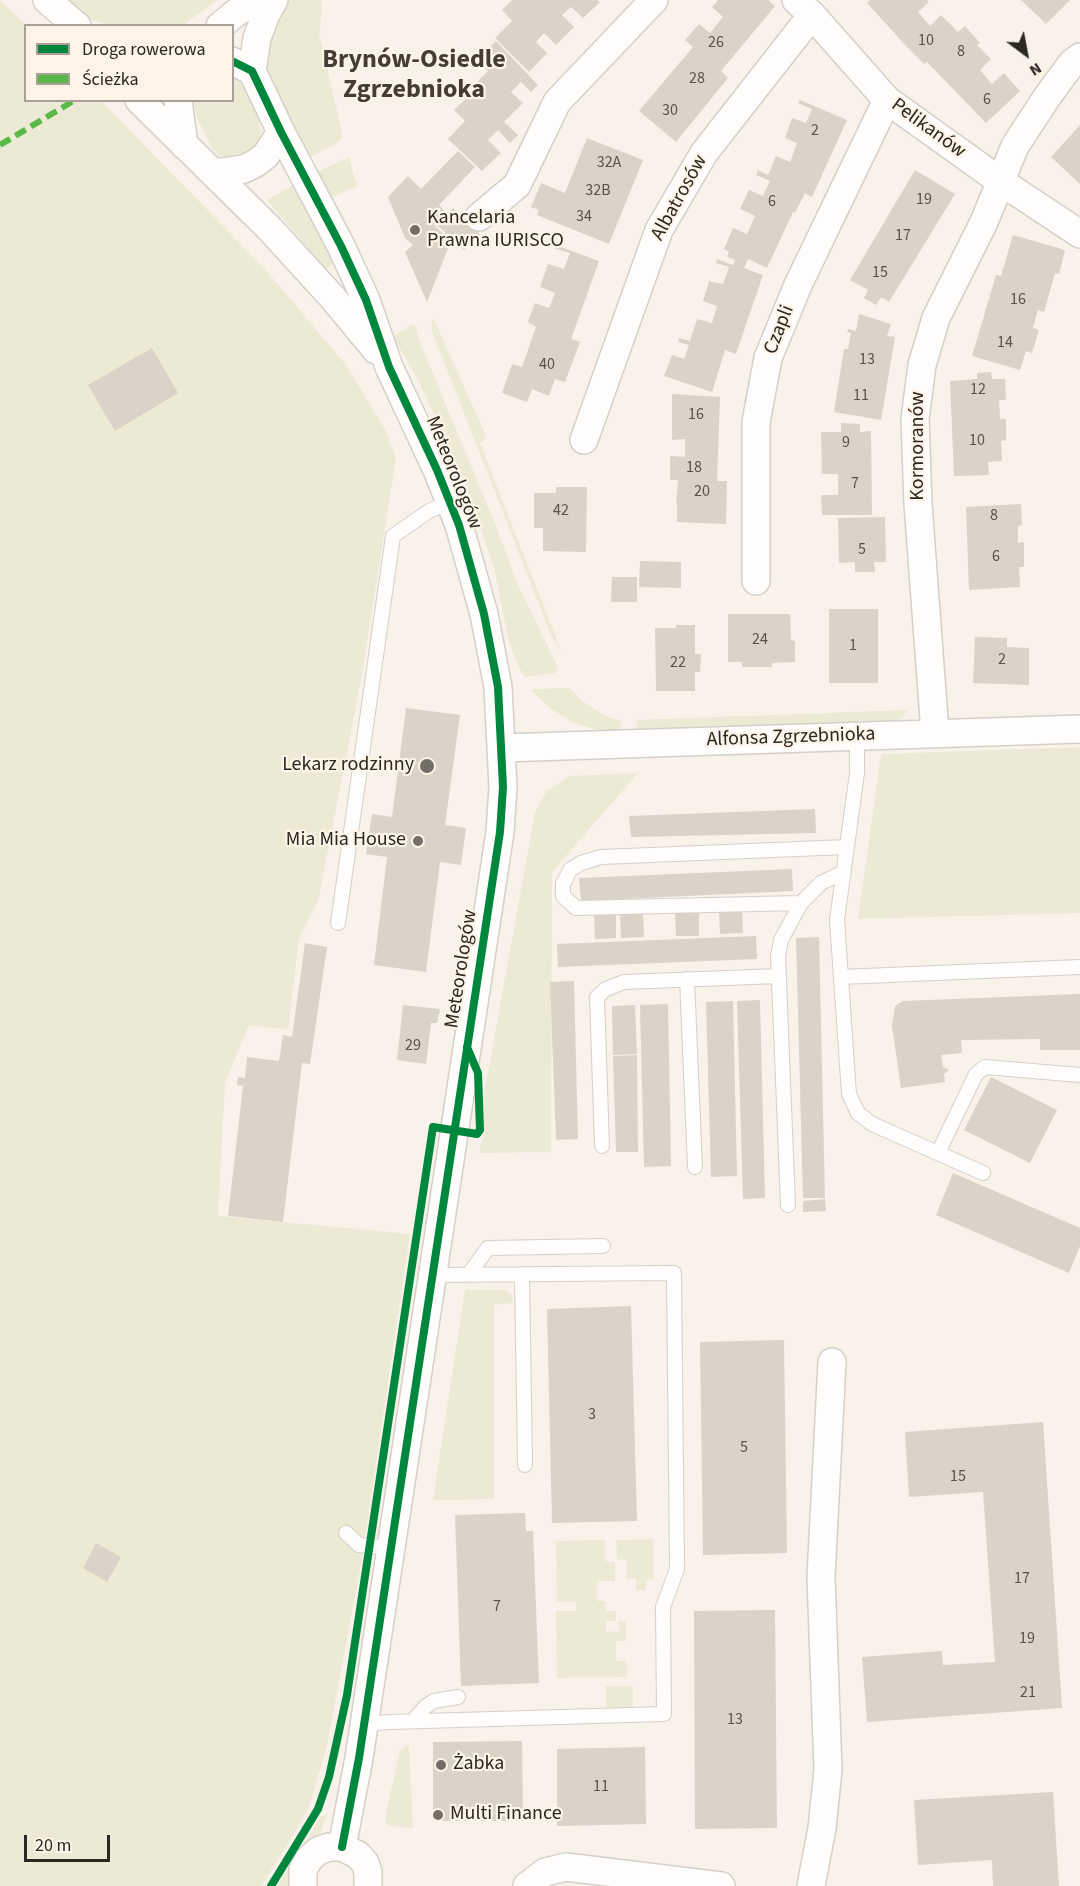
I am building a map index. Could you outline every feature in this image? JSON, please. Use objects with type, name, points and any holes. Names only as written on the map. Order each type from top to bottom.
[{"type":"street","points":[[47,0],[75,24]]},
{"type":"street","points":[[222,24],[258,0]]},
{"type":"street","points":[[242,66],[274,0]]},
{"type":"street","points":[[479,217],[517,185],[557,102],[654,0]]},
{"type":"street","name":"Pelikanów","points":[[804,8],[887,100],[1000,181],[1080,234]]},
{"type":"street","name":"Albatrosów","points":[[584,440],[659,230],[704,153],[804,8]]},
{"type":"street","name":"Kormoranów","points":[[934,733],[915,419],[922,365],[936,318],[984,222],[1015,146],[1072,63],[1080,57]]},
{"type":"street","name":"Meteorologów","points":[[242,66],[281,132],[341,246],[366,300],[389,367],[450,502],[472,566],[492,650],[498,687],[502,748],[500,832],[364,1724],[342,1847]]},
{"type":"street","name":"Czapli","points":[[756,581],[756,422],[768,358],[798,285],[887,100]]},
{"type":"street","points":[[142,102],[247,204],[297,258],[389,367]]},
{"type":"street","points":[[178,102],[184,145]]},
{"type":"street","points":[[214,173],[244,169],[256,164],[266,155],[281,132]]},
{"type":"street","name":"Alfonsa Zgrzebnioka","points":[[502,748],[1080,729]]},
{"type":"street","points":[[811,1886],[822,1828],[828,1770],[821,1576],[832,1362]]},
{"type":"street","points":[[303,1886],[303,1870],[309,1859],[324,1849],[342,1847],[358,1855],[365,1863],[368,1872],[368,1886]]},
{"type":"street","points":[[526,1886],[545,1872],[566,1867],[722,1886]]},
{"type":"lane","points":[[338,923],[393,536],[429,511],[450,502]]},
{"type":"lane","points":[[857,736],[857,773],[837,920],[849,1094],[858,1113],[872,1124],[983,1173]]},
{"type":"lane","points":[[801,903],[576,908],[564,896],[563,884],[570,870],[581,863],[601,857],[847,847]]},
{"type":"lane","points":[[788,1205],[778,956],[781,940],[801,903],[821,883],[844,872]]},
{"type":"lane","points":[[841,977],[1080,967]]},
{"type":"lane","points":[[602,1146],[597,997],[606,989],[624,982],[778,976]]},
{"type":"lane","points":[[687,979],[695,1167]]},
{"type":"lane","points":[[938,1153],[976,1074],[985,1067],[1080,1075]]},
{"type":"lane","points":[[469,1274],[488,1248],[603,1246]]},
{"type":"lane","points":[[364,1724],[664,1714],[663,1607],[677,1569],[674,1273],[433,1275]]},
{"type":"lane","points":[[522,1274],[525,1465]]},
{"type":"lane","points":[[346,1533],[359,1545],[391,1548]]},
{"type":"lane","points":[[413,1721],[425,1707],[434,1701],[458,1697]]},
{"type":"shaded area","points":[[0,0],[25,24],[24,102],[102,102],[265,269],[346,365],[386,431],[396,458],[362,675],[318,901],[299,939],[288,1030],[249,1025],[225,1083],[218,1216],[410,1234],[362,1558],[327,1746],[309,1807],[293,1836],[261,1886],[0,1886]]},
{"type":"shaded area","points":[[66,0],[217,0],[185,24],[106,24],[84,18]]},
{"type":"shaded area","points":[[290,0],[321,0],[319,33],[342,133],[337,143],[308,158],[267,75],[269,46],[281,11]]},
{"type":"shaded area","points":[[234,76],[242,83],[257,116],[261,131],[256,148],[239,157],[220,156],[213,150],[198,120],[193,102],[234,102]]},
{"type":"shaded area","points":[[349,157],[357,186],[325,200],[313,174]]},
{"type":"shaded area","points":[[295,184],[336,260],[328,268],[323,266],[267,200]]},
{"type":"shaded area","points":[[433,317],[487,438],[480,443],[562,653],[551,635],[431,329]]},
{"type":"shaded area","points":[[413,324],[518,585],[556,663],[558,669],[555,673],[525,677],[518,666],[508,638],[494,568],[465,481],[415,374],[394,339],[395,335]]},
{"type":"shaded area","points":[[570,688],[581,700],[601,713],[620,720],[622,731],[601,731],[574,723],[548,707],[531,689]]},
{"type":"shaded area","points":[[907,710],[902,718],[894,721],[637,730],[637,720]]},
{"type":"shaded area","points":[[1080,747],[1080,913],[858,919],[881,754]]},
{"type":"shaded area","points":[[638,773],[552,872],[551,1152],[479,1153],[484,1131],[483,1100],[535,812],[546,792],[569,776]]},
{"type":"shaded area","points":[[465,1289],[505,1290],[512,1295],[513,1303],[494,1305],[494,1499],[433,1500]]},
{"type":"shaded area","points":[[653,1539],[654,1579],[646,1580],[646,1590],[636,1590],[636,1579],[627,1579],[626,1559],[617,1560],[616,1540]]},
{"type":"shaded area","points":[[605,1540],[605,1561],[615,1562],[615,1581],[597,1581],[597,1601],[605,1601],[606,1611],[616,1611],[616,1621],[606,1621],[606,1632],[619,1631],[619,1621],[626,1621],[626,1641],[616,1641],[616,1661],[627,1661],[627,1677],[557,1678],[556,1611],[575,1611],[576,1602],[557,1602],[556,1541]]},
{"type":"shaded area","points":[[606,1686],[633,1686],[633,1707],[606,1707]]},
{"type":"shaded area","points":[[409,1745],[413,1828],[388,1826],[385,1817],[400,1751]]},
{"type":"shaded area","points":[[327,1815],[320,1834],[289,1886],[278,1886],[321,1816]]},
{"type":"building","points":[[512,0],[597,0],[600,2],[583,18],[571,7],[562,15],[574,27],[556,45],[544,33],[536,42],[547,53],[529,72],[495,38],[512,21],[502,10]]},
{"type":"building","points":[[718,0],[768,0],[775,6],[721,71],[728,78],[676,142],[639,111],[693,47],[685,40],[699,24],[710,33],[723,17],[712,7]]},
{"type":"building","points":[[870,0],[927,0],[929,2],[918,12],[930,26],[941,15],[958,32],[965,26],[980,43],[977,45],[991,59],[980,70],[992,84],[1004,73],[1020,91],[986,123],[927,62],[924,64],[908,48],[867,3]]},
{"type":"building","points":[[1021,0],[1070,0],[1046,24]]},
{"type":"building","points":[[496,41],[538,85],[531,92],[521,82],[511,92],[523,103],[504,122],[518,135],[510,143],[498,130],[488,140],[501,153],[482,171],[448,139],[465,121],[454,110],[474,91],[471,88],[488,71],[477,60]]},
{"type":"building","points":[[800,100],[847,120],[812,197],[805,193],[795,213],[793,212],[767,268],[748,259],[744,268],[763,275],[736,354],[725,350],[712,392],[664,376],[672,355],[684,359],[689,345],[678,342],[679,338],[690,341],[697,319],[712,323],[717,306],[703,301],[709,281],[723,284],[729,267],[716,263],[717,259],[733,265],[735,260],[727,257],[729,252],[724,249],[733,228],[747,234],[755,216],[740,209],[749,190],[763,196],[770,181],[756,175],[758,170],[768,175],[776,156],[790,162],[797,143],[785,138],[792,118],[806,123],[812,109],[798,103]]},
{"type":"building","points":[[1080,125],[1080,184],[1051,157]]},
{"type":"building","points":[[587,138],[643,160],[609,244],[537,215],[539,210],[531,207],[541,183],[565,193]]},
{"type":"building","points":[[458,151],[475,167],[439,205],[446,213],[434,225],[451,241],[427,302],[405,252],[413,245],[405,238],[388,197],[408,176],[421,189]]},
{"type":"building","points":[[915,170],[955,194],[889,302],[881,297],[876,305],[864,298],[868,290],[850,280]]},
{"type":"building","points":[[453,208],[480,234],[464,250],[437,225]]},
{"type":"building","points":[[1013,235],[1065,250],[1059,274],[1055,273],[1044,312],[1038,310],[1033,328],[1039,330],[1032,353],[1026,351],[1020,370],[972,356],[996,275],[1001,276]]},
{"type":"building","points":[[555,245],[599,261],[571,339],[580,342],[565,382],[555,379],[549,396],[532,389],[527,402],[502,393],[512,364],[522,367],[536,327],[528,322],[535,303],[549,308],[555,293],[540,287],[548,264],[564,269],[570,253],[554,248]]},
{"type":"building","points":[[859,314],[891,324],[887,336],[895,337],[881,420],[834,412],[844,349],[848,349],[851,333],[847,332],[848,329],[856,331]]},
{"type":"building","points":[[152,348],[178,393],[115,431],[88,385]]},
{"type":"building","points":[[991,372],[992,379],[1005,379],[1006,400],[999,400],[1000,419],[1006,419],[1006,440],[1001,441],[1002,461],[988,462],[989,475],[954,476],[950,381],[977,379],[977,373]]},
{"type":"building","points":[[672,394],[720,397],[717,481],[727,481],[726,524],[677,522],[678,480],[670,480],[670,456],[685,457],[685,439],[672,440]]},
{"type":"building","points":[[841,423],[860,424],[860,432],[871,431],[872,515],[822,515],[821,495],[838,495],[838,474],[822,474],[821,432],[841,432]]},
{"type":"building","points":[[556,487],[587,487],[586,552],[543,551],[543,528],[534,528],[534,493],[556,493]]},
{"type":"building","points":[[1021,504],[1022,525],[1018,526],[1018,543],[1024,542],[1024,567],[1019,567],[1020,587],[969,590],[966,507]]},
{"type":"building","points":[[885,517],[886,562],[874,562],[875,572],[855,572],[855,562],[839,563],[838,518]]},
{"type":"building","points":[[640,561],[681,562],[681,588],[639,587]]},
{"type":"building","points":[[612,577],[637,577],[637,602],[611,602]]},
{"type":"building","points":[[829,609],[878,609],[878,683],[829,683]]},
{"type":"building","points":[[728,614],[790,614],[791,640],[795,641],[795,662],[772,663],[772,667],[742,667],[742,662],[728,662]]},
{"type":"building","points":[[676,625],[695,625],[695,654],[701,654],[700,672],[695,672],[695,691],[656,691],[655,628],[676,628]]},
{"type":"building","points":[[975,637],[1007,638],[1007,647],[1029,648],[1029,685],[973,683]]},
{"type":"building","points":[[406,708],[460,715],[445,825],[466,828],[461,865],[440,862],[426,972],[374,965],[387,857],[366,854],[372,814],[392,817]]},
{"type":"building","points":[[815,809],[816,833],[631,837],[629,816]]},
{"type":"building","points":[[792,869],[793,891],[581,901],[579,878]]},
{"type":"building","points":[[742,909],[743,933],[720,934],[719,910]]},
{"type":"building","points":[[699,911],[699,936],[676,936],[675,912]]},
{"type":"building","points":[[620,913],[643,913],[644,937],[621,938]]},
{"type":"building","points":[[594,914],[616,914],[616,938],[595,939]]},
{"type":"building","points":[[756,936],[757,959],[558,967],[557,944]]},
{"type":"building","points":[[819,937],[825,1198],[803,1198],[796,938]]},
{"type":"building","points":[[305,943],[327,947],[310,1064],[302,1063],[283,1222],[228,1216],[243,1086],[237,1085],[238,1077],[245,1078],[247,1057],[279,1061],[283,1035],[292,1037]]},
{"type":"building","points":[[574,981],[578,1139],[556,1140],[550,982]]},
{"type":"building","points":[[1080,994],[1080,1050],[1040,1050],[1040,1039],[961,1040],[962,1053],[941,1055],[943,1067],[949,1070],[944,1074],[945,1082],[901,1088],[892,1026],[895,1006],[903,1001]]},
{"type":"building","points":[[760,1000],[765,1198],[743,1199],[737,1001]]},
{"type":"building","points":[[733,1001],[737,1176],[711,1177],[706,1002]]},
{"type":"building","points":[[668,1004],[671,1166],[644,1167],[640,1005]]},
{"type":"building","points":[[403,1005],[440,1009],[437,1023],[431,1023],[426,1064],[397,1060]]},
{"type":"building","points":[[635,1005],[637,1054],[613,1055],[612,1006]]},
{"type":"building","points":[[637,1055],[638,1152],[616,1152],[613,1056]]},
{"type":"building","points":[[991,1077],[1057,1110],[1030,1163],[964,1130]]},
{"type":"building","points":[[953,1173],[1080,1228],[1080,1246],[1069,1273],[936,1215]]},
{"type":"building","points":[[825,1199],[826,1211],[803,1212],[803,1201]]},
{"type":"building","points":[[631,1306],[637,1521],[552,1523],[547,1309]]},
{"type":"building","points":[[784,1340],[787,1553],[703,1555],[700,1342]]},
{"type":"building","points":[[1043,1422],[1062,1708],[867,1722],[862,1657],[942,1651],[943,1665],[995,1662],[983,1492],[909,1497],[905,1432]]},
{"type":"building","points":[[525,1513],[526,1531],[533,1531],[539,1683],[461,1686],[455,1515]]},
{"type":"building","points":[[96,1543],[121,1557],[107,1582],[83,1568]]},
{"type":"building","points":[[775,1610],[777,1828],[695,1829],[694,1611]]},
{"type":"building","points":[[522,1741],[523,1821],[433,1821],[433,1742]]},
{"type":"building","points":[[645,1747],[646,1824],[557,1826],[557,1749]]},
{"type":"building","points":[[1053,1792],[1059,1886],[993,1886],[992,1860],[918,1865],[914,1800]]},
{"type":"marked path","points":[[0,145],[72,102]]},
{"type":"cycle path","points":[[234,62],[252,71],[366,300],[389,367],[437,470],[459,525],[484,614],[498,687],[503,787],[500,832],[359,1758],[342,1847]]},
{"type":"cycle path","points":[[271,1886],[318,1809],[329,1777],[347,1695],[433,1127],[477,1134],[480,1130],[478,1073],[467,1047]]},
{"type":"place","name":"Kancelaria Prawna IURISCO","points":[[415,230]]},
{"type":"place","name":"Lekarz rodzinny","points":[[427,766]]},
{"type":"place","name":"Mia Mia House","points":[[418,841]]},
{"type":"place","name":"Żabka","points":[[441,1765]]},
{"type":"place","name":"Multi Finance","points":[[438,1815]]},
{"type":"district","name":"Brynów-Osiedle Zgrzebnioka","points":[[414,76]]}]
